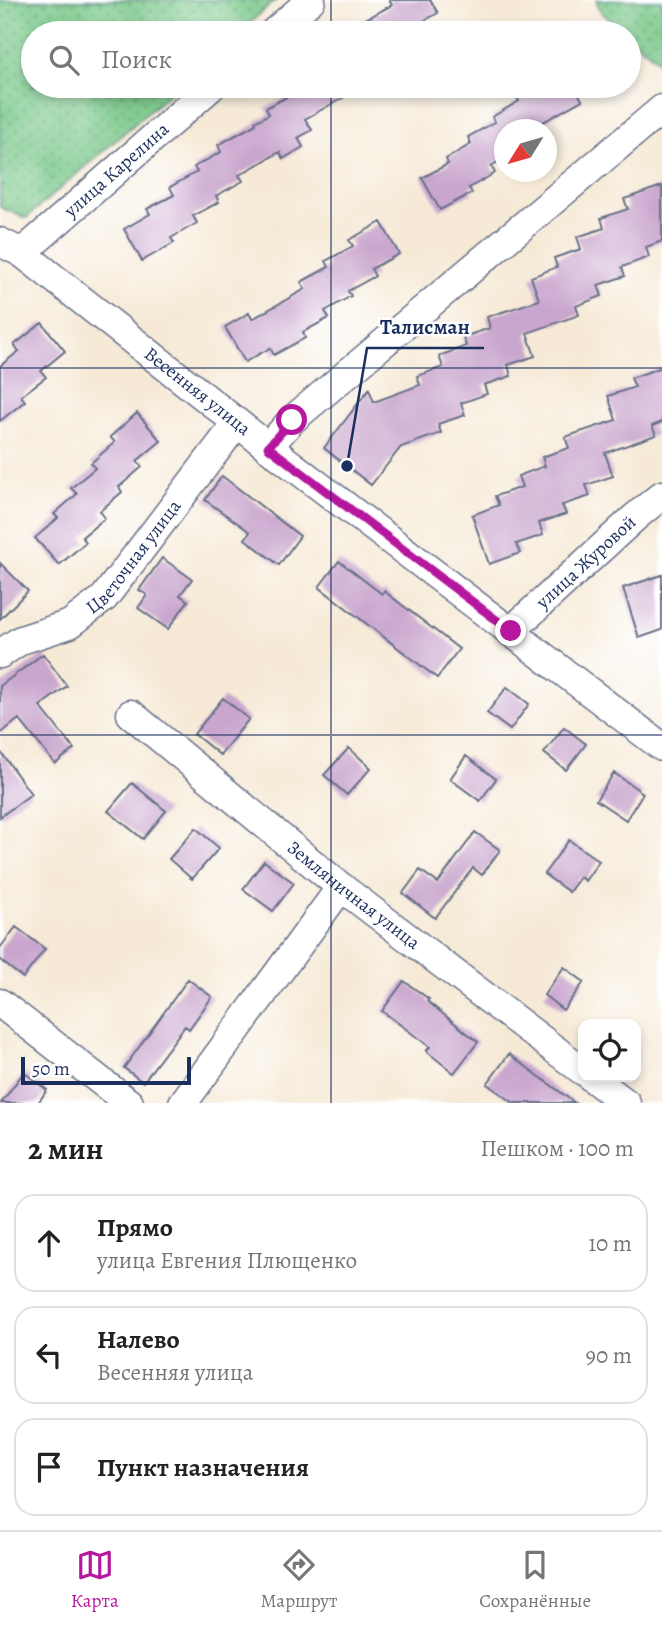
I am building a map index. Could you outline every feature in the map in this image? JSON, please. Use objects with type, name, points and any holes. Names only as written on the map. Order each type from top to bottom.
[{"type":"street","points":[[287,21],[312,0]]},
{"type":"street","name":"улица Карелина","points":[[11,248],[197,98]]},
{"type":"street","points":[[268,447],[292,420],[662,109]]},
{"type":"street","name":"Весенняя улица","points":[[11,248],[662,747]]},
{"type":"street","name":"Цветочная улица","points":[[0,654],[21,640],[70,624],[104,598],[237,423]]},
{"type":"street","name":"улица Журовой","points":[[511,631],[634,517],[662,495]]},
{"type":"street","name":"Земляничная улица","points":[[131,714],[341,887],[578,1067]]},
{"type":"street","points":[[183,1103],[341,887]]},
{"type":"street","points":[[0,1003],[129,1103]]},
{"type":"street","points":[[598,1082],[626,1103]]},
{"type":"green space","points":[[0,0],[276,0],[252,21],[21,21],[21,98],[164,98],[26,218],[0,207]]},
{"type":"green space","points":[[596,0],[662,0],[662,64],[641,46],[641,21],[612,21],[601,12]]},
{"type":"building","points":[[389,0],[430,0],[438,13],[424,21],[365,21],[392,5]]},
{"type":"building","points":[[285,98],[343,98],[305,119],[312,130],[298,138],[303,147],[283,159],[280,152],[239,175],[243,181],[216,196],[219,202],[193,216],[197,223],[171,238],[174,243],[142,261],[124,229],[150,214],[147,209],[174,195],[170,187],[197,172],[194,167],[221,152],[218,145],[269,114],[266,108]]},
{"type":"building","points":[[517,98],[582,100],[548,119],[494,120],[492,117],[519,101]]},
{"type":"building","points":[[494,123],[494,164],[491,166],[494,174],[469,188],[472,193],[440,210],[422,178],[448,164],[446,159],[471,144],[468,137]]},
{"type":"building","points":[[662,186],[662,241],[646,247],[649,257],[622,267],[625,276],[598,285],[602,296],[576,306],[579,315],[527,333],[535,356],[508,365],[511,376],[484,385],[487,394],[461,403],[465,415],[438,424],[441,433],[401,447],[371,485],[324,448],[369,389],[374,402],[420,385],[417,376],[443,367],[439,356],[466,346],[463,337],[490,328],[487,317],[539,300],[531,277],[557,267],[554,258],[581,249],[577,237],[604,228],[601,218],[628,209],[624,199]]},
{"type":"building","points":[[381,222],[399,254],[371,269],[375,276],[348,291],[351,296],[325,311],[329,318],[303,332],[305,338],[274,355],[270,348],[245,362],[225,327],[249,313],[252,319],[305,289],[301,282],[329,267],[326,261],[353,246],[349,240]]},
{"type":"building","points":[[42,323],[65,351],[41,371],[46,377],[21,396],[25,401],[0,421],[0,366],[19,351],[14,345]]},
{"type":"building","points":[[662,367],[662,422],[652,426],[656,435],[605,453],[613,476],[586,485],[590,496],[562,505],[566,514],[539,523],[543,535],[516,544],[520,553],[489,564],[472,515],[499,505],[495,496],[522,487],[518,476],[545,466],[542,457],[569,448],[565,437],[616,420],[608,396],[635,387],[631,378]]},
{"type":"building","points":[[137,413],[161,441],[137,461],[142,467],[119,487],[122,492],[100,511],[105,518],[82,537],[86,542],[59,565],[35,538],[58,518],[54,514],[77,494],[71,488],[95,468],[91,463],[115,442],[110,437]]},
{"type":"building","points":[[222,476],[300,536],[279,565],[245,539],[250,532],[205,500]]},
{"type":"building","points":[[162,558],[192,579],[180,595],[188,601],[168,629],[138,608],[147,595],[139,590]]},
{"type":"building","points":[[339,561],[382,594],[384,591],[459,649],[437,678],[319,587]]},
{"type":"building","points":[[0,563],[28,591],[0,619]]},
{"type":"building","points":[[662,575],[662,630],[639,638],[623,588]]},
{"type":"building","points":[[43,654],[67,686],[40,706],[74,749],[55,764],[19,719],[0,734],[0,686]]},
{"type":"building","points":[[507,687],[529,704],[510,730],[487,713]]},
{"type":"building","points":[[223,698],[249,719],[220,755],[194,734]]},
{"type":"building","points":[[564,727],[586,744],[566,770],[544,753]]},
{"type":"building","points":[[349,748],[371,768],[347,795],[324,775]]},
{"type":"building","points":[[0,751],[31,794],[0,817]]},
{"type":"building","points":[[466,756],[496,779],[480,801],[450,779]]},
{"type":"building","points":[[614,773],[643,793],[626,820],[596,800]]},
{"type":"building","points":[[132,783],[166,811],[143,839],[108,811]]},
{"type":"building","points":[[196,828],[219,848],[192,879],[169,859]]},
{"type":"building","points":[[475,832],[500,850],[482,875],[473,868],[435,918],[403,893],[420,870],[438,883]]},
{"type":"building","points":[[569,840],[599,861],[585,881],[580,877],[569,892],[544,874]]},
{"type":"building","points":[[264,861],[294,883],[273,911],[243,889]]},
{"type":"building","points":[[16,927],[45,949],[23,978],[0,960],[0,948]]},
{"type":"building","points":[[564,967],[584,982],[563,1010],[544,995]]},
{"type":"building","points":[[188,979],[212,997],[189,1029],[185,1026],[143,1082],[124,1068]]},
{"type":"building","points":[[404,981],[478,1042],[454,1073],[426,1051],[430,1047],[382,1011]]},
{"type":"building","points":[[509,1054],[575,1103],[514,1103],[487,1084]]},
{"type":"building","points":[[24,1072],[47,1090],[38,1103],[1,1103]]},
{"type":"place","name":"Талисман","points":[[347,466]]},
{"type":"route","points":[[292,420],[268,447],[511,631]]}]
